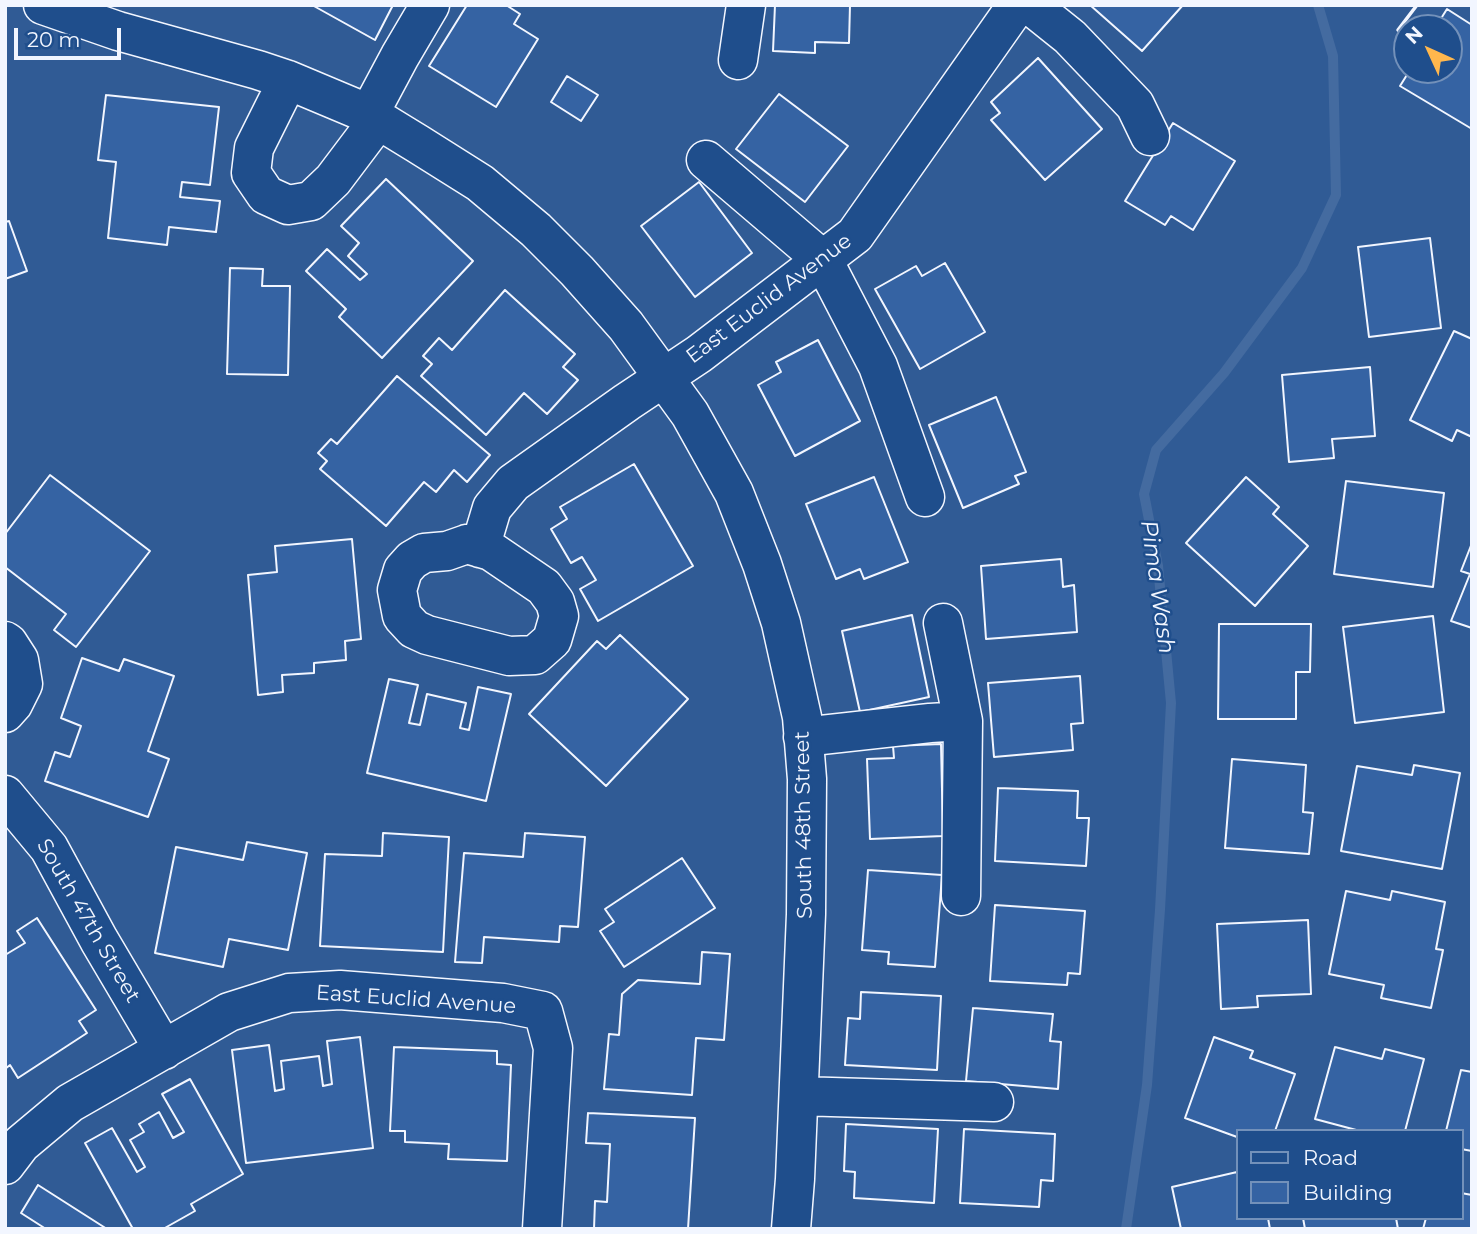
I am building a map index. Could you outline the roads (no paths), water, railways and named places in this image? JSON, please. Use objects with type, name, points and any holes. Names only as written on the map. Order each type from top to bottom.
[{"type":"street","name":"South 48th Street","points":[[43,5],[140,21],[258,70],[289,80],[374,117],[480,183],[536,230],[578,271],[626,326],[690,414],[734,493],[762,564],[781,623],[802,718],[807,779],[806,914],[791,1229]]},
{"type":"street","points":[[289,80],[254,148],[251,173],[266,195],[288,205],[311,201],[333,180],[374,117],[400,56],[430,5]]},
{"type":"street","points":[[738,60],[746,5]]},
{"type":"street","name":"East Euclid Avenue","points":[[480,548],[492,508],[513,483],[699,354],[855,234],[1017,5]]},
{"type":"street","points":[[1030,5],[1070,37],[1135,105],[1150,136]]},
{"type":"street","points":[[706,160],[823,260],[877,366],[925,497]]},
{"type":"street","points":[[943,623],[963,721],[961,896]]},
{"type":"street","points":[[5,641],[19,660],[23,684],[5,713]]},
{"type":"street","points":[[803,737],[963,721]]},
{"type":"street","name":"South 47th Street","points":[[5,795],[49,848],[164,1050]]},
{"type":"street","name":"East Euclid Avenue","points":[[5,1165],[21,1144],[70,1103],[229,1012],[289,993],[340,990],[503,1003],[543,1011],[553,1048],[542,1229]]},
{"type":"street","points":[[799,1096],[994,1102]]},
{"type":"waterway","name":"Pima Wash","points":[[1126,1229],[1147,1085],[1171,703],[1158,566],[1144,494],[1156,450],[1224,373],[1302,268],[1336,195],[1333,56],[1318,5]]}]
